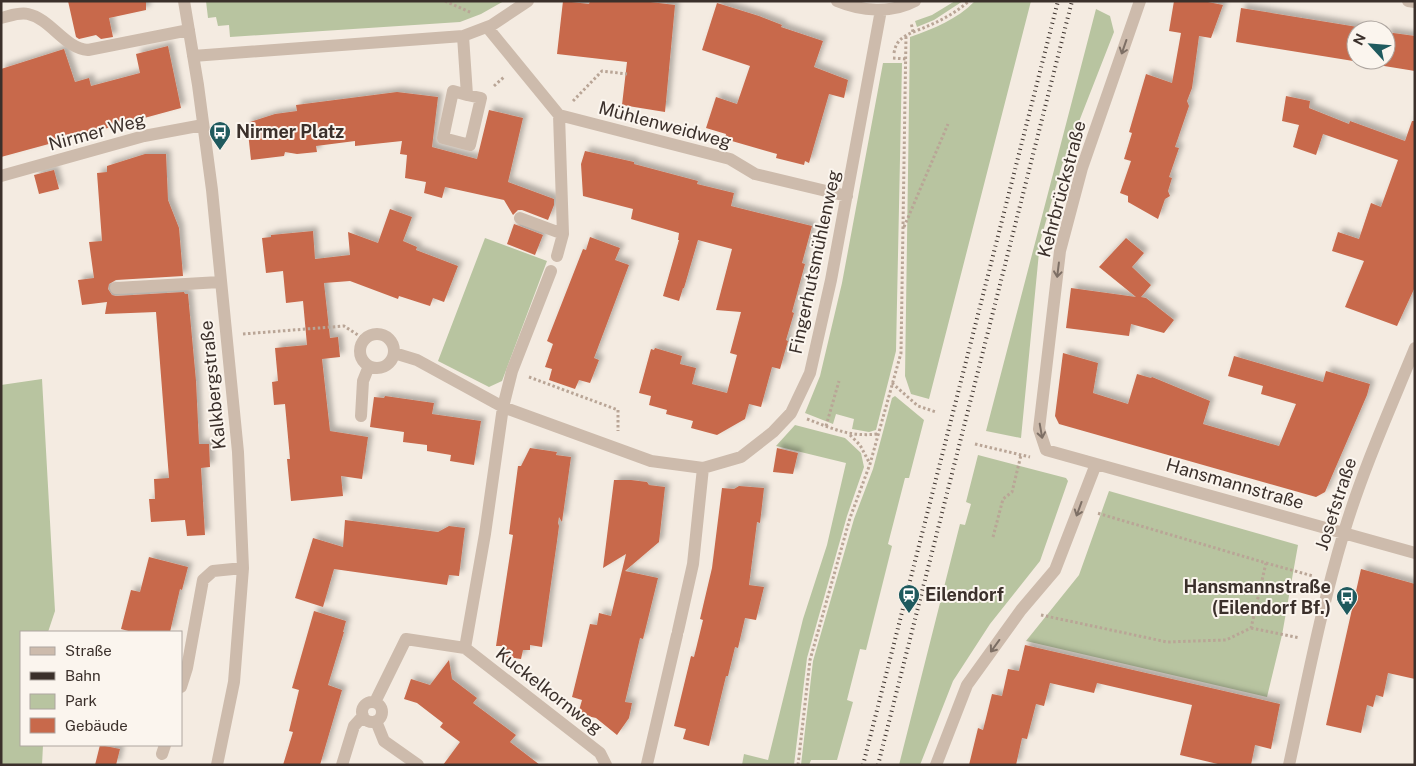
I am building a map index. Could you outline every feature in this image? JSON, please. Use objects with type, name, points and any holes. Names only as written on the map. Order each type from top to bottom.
[{"type":"street","name":"Kalkbergstraße","points":[[184,1],[212,190],[238,452],[243,568],[234,682],[217,765]]},
{"type":"street","points":[[193,56],[463,36],[487,28],[513,13],[528,1]]},
{"type":"street","points":[[837,1],[850,7],[881,10],[908,5],[915,1]]},
{"type":"street","name":"Kehrbrückstraße","points":[[1046,450],[1039,429],[1060,251],[1082,168],[1140,1]]},
{"type":"street","points":[[1408,1],[1415,2]]},
{"type":"street","name":"Fingerhutsmühlenweg","points":[[394,354],[417,360],[503,406],[617,450],[651,461],[703,468],[741,457],[773,432],[791,413],[810,373],[831,280],[881,10]]},
{"type":"street","points":[[1,18],[18,14],[29,14],[75,46],[88,50],[189,30]]},
{"type":"street","points":[[487,28],[559,115],[563,234],[557,256]]},
{"type":"street","points":[[463,36],[467,95]]},
{"type":"street","points":[[453,92],[467,95],[481,98],[470,145],[443,138],[453,92]]},
{"type":"street","name":"Mühlenweidweg","points":[[559,115],[730,159],[755,174],[847,196]]},
{"type":"street","name":"Nirmer Weg","points":[[1,176],[144,136],[203,125]]},
{"type":"street","points":[[520,218],[563,234]]},
{"type":"street","points":[[465,648],[485,534],[503,406],[512,371],[551,271]]},
{"type":"street","points":[[116,288],[220,282]]},
{"type":"street","points":[[373,334],[384,335],[392,343],[394,354],[392,360],[387,364],[375,368],[365,363],[360,354],[361,344],[364,339],[373,334]]},
{"type":"street","name":"Josefstraße","points":[[1288,765],[1316,642],[1344,532],[1362,476],[1415,348]]},
{"type":"street","points":[[361,416],[363,381],[369,366]]},
{"type":"street","name":"Hansmannstraße","points":[[1046,450],[1415,553]]},
{"type":"street","points":[[936,765],[967,685],[1021,610],[1055,570],[1096,464]]},
{"type":"street","points":[[646,764],[693,564],[703,468]]},
{"type":"street","points":[[182,683],[187,668],[203,580],[213,570],[243,568]]},
{"type":"street","name":"Kuckelkornweg","points":[[375,702],[406,639],[465,648],[600,753],[606,765]]},
{"type":"street","name":"Kuckelkornweg","points":[[363,716],[364,705],[375,702]]},
{"type":"street","name":"Kuckelkornweg","points":[[375,702],[382,711],[376,720]]},
{"type":"street","points":[[342,765],[354,726],[363,716],[369,721],[376,720],[384,741],[418,765]]},
{"type":"path","points":[[913,32],[938,22],[959,10],[969,1]]},
{"type":"path","points":[[798,765],[810,660],[850,518],[870,464],[901,353],[906,35]]},
{"type":"path","points":[[893,58],[906,59]]},
{"type":"path","points":[[481,98],[518,65]]},
{"type":"path","points":[[559,115],[602,71],[627,74]]},
{"type":"path","points":[[903,230],[948,124]]},
{"type":"path","points":[[245,334],[344,326],[364,339]]},
{"type":"path","points":[[512,371],[618,410],[617,450]]},
{"type":"path","points":[[826,426],[839,381]]},
{"type":"path","points":[[892,383],[918,406],[936,412]]},
{"type":"path","points":[[791,413],[850,434],[864,436],[878,434]]},
{"type":"path","points":[[850,434],[860,445],[870,464]]},
{"type":"path","points":[[975,444],[1037,459],[1046,450]]},
{"type":"path","points":[[993,537],[1003,499],[1012,492],[1021,455]]},
{"type":"path","points":[[1080,507],[1266,563],[1331,580]]},
{"type":"path","points":[[1251,628],[1266,563]]},
{"type":"path","points":[[1021,610],[1167,642],[1226,640],[1251,628],[1316,642]]},
{"type":"green space","points":[[206,1],[504,1],[481,14],[460,22],[230,37],[229,25],[218,26],[216,17],[208,18]]},
{"type":"green space","points":[[955,1],[963,1],[934,20],[917,27],[915,21],[932,15]]},
{"type":"green space","points":[[975,1],[1031,1],[929,399],[911,394],[905,376],[910,37],[937,27],[968,8]]},
{"type":"green space","points":[[1096,9],[1110,16],[1114,32],[1062,165],[1040,242],[1021,438],[986,431]]},
{"type":"green space","points":[[883,63],[902,63],[896,351],[876,430],[869,432],[852,429],[854,419],[836,414],[833,424],[805,413],[820,376],[842,283]]},
{"type":"green space","points":[[485,238],[547,261],[502,381],[489,387],[438,361]]},
{"type":"green space","points":[[42,379],[55,611],[48,631],[20,631],[20,746],[43,746],[42,765],[1,765],[1,385]]},
{"type":"green space","points":[[895,396],[924,420],[909,478],[905,478],[888,544],[892,546],[866,650],[860,649],[847,700],[853,702],[837,760],[811,760],[809,765],[801,765],[813,661],[854,519],[873,469],[892,398]]},
{"type":"green space","points":[[795,425],[845,438],[861,453],[864,467],[847,516],[807,658],[794,765],[742,765],[744,754],[768,760],[803,619],[827,545],[846,463],[776,446]]},
{"type":"green space","points":[[978,455],[1066,478],[1068,481],[1040,561],[990,624],[953,681],[920,765],[899,765],[960,524],[965,525],[971,504],[966,502]]},
{"type":"green space","points":[[1109,491],[1298,545],[1282,635],[1267,697],[1026,641],[1079,575]]},
{"type":"building","points":[[68,1],[146,1],[146,10],[109,18],[113,37],[101,39],[96,35],[79,39],[76,37]]},
{"type":"building","points":[[563,1],[589,4],[590,1],[642,1],[675,5],[665,112],[622,105],[627,62],[557,54]]},
{"type":"building","points":[[1174,1],[1203,1],[1223,5],[1211,38],[1199,36],[1192,88],[1187,101],[1189,106],[1175,147],[1179,148],[1169,177],[1172,178],[1168,191],[1170,196],[1165,199],[1158,219],[1128,202],[1128,196],[1120,193],[1131,161],[1124,159],[1132,133],[1129,132],[1146,74],[1172,83],[1181,33],[1169,31]]},
{"type":"building","points":[[717,3],[759,16],[782,25],[781,27],[823,41],[814,67],[848,80],[844,98],[829,94],[809,163],[805,161],[804,165],[776,158],[777,154],[725,139],[726,134],[706,128],[716,97],[737,104],[750,66],[702,50]]},
{"type":"building","points":[[1241,8],[1346,25],[1346,60],[1236,42]]},
{"type":"building","points":[[1396,33],[1415,36],[1415,71],[1396,68]]},
{"type":"building","points":[[168,46],[181,108],[1,157],[1,69],[64,49],[75,82],[89,78],[91,86],[140,73],[136,54]]},
{"type":"building","points":[[397,92],[438,97],[432,147],[477,159],[489,110],[523,118],[508,182],[554,199],[554,205],[548,220],[522,210],[518,210],[513,215],[504,200],[445,187],[442,198],[424,193],[426,182],[405,178],[407,155],[400,154],[402,141],[355,146],[355,141],[316,146],[317,152],[297,154],[285,152],[284,156],[251,160],[247,123],[275,114],[297,111],[296,105]]},
{"type":"building","points":[[1286,96],[1310,101],[1309,108],[1349,124],[1350,121],[1405,141],[1412,121],[1415,121],[1415,287],[1397,326],[1345,307],[1364,261],[1332,251],[1338,232],[1359,239],[1371,203],[1381,207],[1398,160],[1323,134],[1316,155],[1293,147],[1299,125],[1282,121]]},
{"type":"building","points":[[585,151],[634,162],[634,164],[698,181],[697,184],[734,193],[731,206],[812,226],[802,263],[805,264],[792,312],[794,313],[786,340],[788,341],[780,369],[772,367],[761,407],[749,404],[745,419],[717,435],[691,428],[693,421],[666,414],[667,410],[649,405],[651,396],[639,393],[651,349],[654,350],[655,348],[682,356],[680,364],[696,368],[692,384],[727,393],[737,355],[730,353],[741,312],[716,310],[732,249],[698,240],[679,301],[663,296],[679,240],[679,233],[631,219],[633,209],[583,196],[581,164]]},
{"type":"building","points":[[145,154],[166,154],[168,200],[179,228],[183,276],[116,280],[109,284],[108,289],[112,295],[116,296],[184,292],[188,294],[196,381],[199,444],[209,444],[210,467],[201,468],[205,535],[187,536],[185,520],[151,522],[149,499],[155,499],[154,479],[169,478],[156,312],[105,314],[107,302],[82,305],[78,280],[94,278],[89,242],[102,241],[97,173],[107,172],[107,166]]},
{"type":"building","points":[[54,170],[59,189],[39,194],[34,175]]},
{"type":"building","points":[[390,209],[412,217],[403,241],[417,247],[416,250],[458,266],[444,302],[433,298],[430,306],[399,296],[398,299],[350,281],[324,283],[330,338],[338,337],[340,357],[322,359],[330,431],[368,437],[362,479],[341,476],[343,496],[291,501],[287,459],[290,459],[285,404],[274,405],[272,382],[278,381],[275,348],[307,345],[303,301],[286,303],[283,271],[266,273],[262,238],[271,237],[271,235],[313,231],[315,259],[350,255],[348,232],[378,243]]},
{"type":"building","points":[[514,224],[543,235],[535,255],[507,244]]},
{"type":"building","points":[[590,237],[620,248],[615,260],[629,265],[594,358],[599,360],[590,383],[579,380],[575,389],[549,380],[552,369],[545,367],[553,344],[547,341],[583,249],[586,250]]},
{"type":"building","points":[[1126,238],[1144,253],[1132,267],[1151,285],[1141,297],[1146,298],[1174,320],[1164,333],[1131,324],[1129,336],[1066,328],[1071,288],[1136,297],[1099,267]]},
{"type":"building","points":[[1063,353],[1098,363],[1093,393],[1128,404],[1137,374],[1152,377],[1210,401],[1203,424],[1279,446],[1296,404],[1261,394],[1263,386],[1228,376],[1234,356],[1323,382],[1326,371],[1370,384],[1325,492],[1316,497],[1059,424],[1055,416]]},
{"type":"building","points":[[385,396],[434,403],[432,414],[481,421],[474,465],[450,461],[451,455],[427,451],[427,445],[403,442],[404,432],[370,427],[374,397],[384,398]]},
{"type":"building","points":[[530,448],[557,452],[556,455],[571,457],[562,522],[559,517],[558,523],[542,647],[530,645],[530,650],[523,650],[521,659],[500,656],[502,646],[496,646],[513,535],[509,534],[518,466],[521,466]]},
{"type":"building","points":[[777,448],[798,453],[793,474],[773,472]]},
{"type":"building","points":[[614,480],[647,482],[649,485],[665,487],[659,542],[625,571],[658,578],[643,639],[640,638],[625,702],[632,703],[629,718],[617,735],[596,718],[578,714],[582,700],[572,697],[590,624],[597,625],[599,613],[611,616],[626,554],[603,568]]},
{"type":"building","points":[[739,486],[764,488],[760,523],[757,522],[749,585],[764,587],[756,620],[745,618],[738,648],[735,647],[728,676],[726,676],[709,746],[683,739],[686,729],[674,726],[691,656],[694,657],[703,620],[700,619],[712,568],[722,488],[734,489]]},
{"type":"building","points":[[345,520],[438,532],[449,526],[465,528],[459,576],[449,575],[447,585],[334,569],[323,607],[295,598],[313,538],[343,547]]},
{"type":"building","points":[[149,557],[188,567],[182,590],[180,589],[170,631],[128,631],[121,629],[131,590],[140,592]]},
{"type":"building","points":[[1361,569],[1415,584],[1415,679],[1388,673],[1383,697],[1376,695],[1373,707],[1367,705],[1361,733],[1326,725]]},
{"type":"building","points":[[314,611],[346,621],[328,685],[342,690],[320,765],[283,765],[293,732],[289,731],[299,690],[292,688]]},
{"type":"building","points":[[1025,645],[1280,704],[1271,749],[1255,745],[1251,765],[1222,765],[1180,755],[1192,705],[1097,683],[1094,693],[1050,683],[1044,706],[1036,704],[1027,739],[1022,738],[1016,765],[969,765],[978,728],[983,730],[992,694],[1002,696],[1008,669],[1019,671]]},
{"type":"building","points":[[449,660],[452,679],[477,698],[473,703],[516,735],[510,742],[540,765],[443,765],[460,742],[440,727],[443,723],[417,703],[404,699],[411,679],[430,685]]},
{"type":"building","points":[[100,746],[120,749],[116,765],[95,765]]},
{"type":"railway","points":[[863,765],[1058,1]]},
{"type":"railway","points":[[878,765],[1072,1]]},
{"type":"place","name":"Nirmer Platz","points":[[220,151]]},
{"type":"place","name":"Eilendorf","points":[[909,614]]},
{"type":"place","name":"Hansmannstraße (Eilendorf Bf.)","points":[[1347,616]]}]
